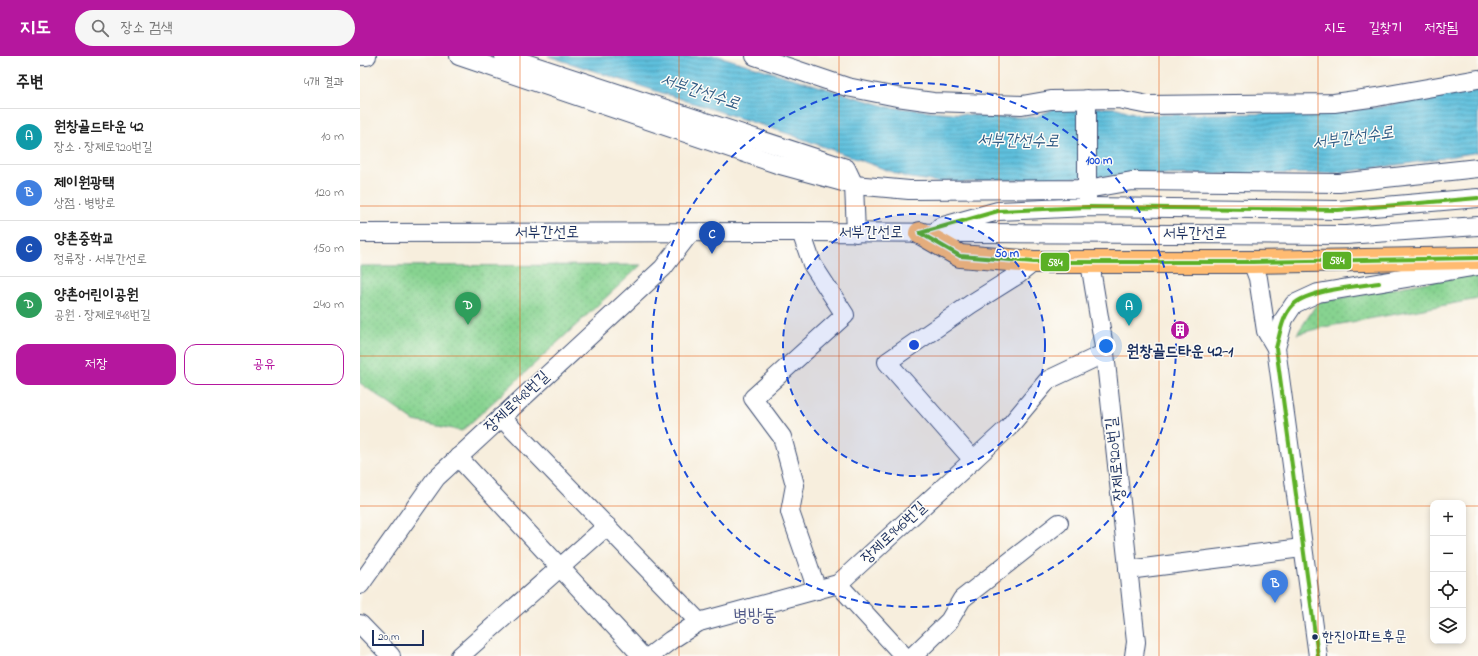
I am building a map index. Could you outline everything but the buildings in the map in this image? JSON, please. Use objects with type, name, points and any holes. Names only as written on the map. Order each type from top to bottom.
[{"type":"main road","points":[[920,233],[960,256],[1034,262],[1252,262],[1459,257],[1478,258]]},
{"type":"street","points":[[360,56],[367,56]]},
{"type":"street","points":[[459,56],[777,164],[854,185],[909,190],[1132,181],[1339,183],[1478,168]]},
{"type":"street","points":[[504,56],[846,168],[854,185],[856,233]]},
{"type":"street","points":[[755,56],[847,87],[897,97],[926,101],[1022,105],[1051,100],[1087,101],[1118,99],[1148,105],[1334,103],[1478,79]]},
{"type":"street","points":[[1087,101],[1088,207]]},
{"type":"street","points":[[920,233],[998,211],[1088,207],[1338,210],[1478,198]]},
{"type":"street","name":"서부간선로","points":[[360,233],[801,232],[1346,235],[1478,226]]},
{"type":"street","points":[[801,232],[812,264],[845,315],[753,398],[782,437],[796,485],[790,512],[817,590]]},
{"type":"street","name":"장제로948번길","points":[[360,585],[436,478],[663,268],[690,233]]},
{"type":"street","points":[[973,460],[887,362],[971,304],[1019,274],[1034,262]]},
{"type":"street","name":"장제로920번길","points":[[1090,262],[1105,353],[1136,642],[1134,656]]},
{"type":"street","points":[[1252,262],[1258,278],[1266,331],[1276,348]]},
{"type":"street","points":[[1318,656],[1302,548],[1276,348],[1284,319],[1294,304],[1318,293],[1478,266]]},
{"type":"street","name":"장제로946번길","points":[[650,656],[699,622],[838,584],[1008,428],[1048,380],[1105,353]]},
{"type":"street","points":[[501,417],[699,622]]},
{"type":"street","points":[[458,457],[642,656]]},
{"type":"street","points":[[913,656],[949,621],[962,599],[1059,523]]},
{"type":"street","points":[[460,656],[607,526]]},
{"type":"street","points":[[1128,570],[1302,548]]},
{"type":"street","points":[[838,584],[904,656]]},
{"type":"street","points":[[360,624],[391,656]]},
{"type":"green space","points":[[641,265],[462,431],[414,421],[360,383],[360,266]]},
{"type":"green space","points":[[1478,273],[1478,299],[1324,327],[1297,334],[1318,302]]},
{"type":"water","name":"서부간선수로","points":[[548,56],[718,56],[888,107],[993,117],[1035,117],[1058,107],[1117,108],[1140,115],[1323,113],[1371,108],[1478,89],[1478,152],[1405,164],[1335,173],[1145,175],[943,183],[906,177],[789,134]]},
{"type":"transit line","name":"584","points":[[920,233],[998,211],[1088,207],[1338,210],[1478,198]]},
{"type":"transit line","name":"584","points":[[920,233],[960,256],[1034,262],[1252,262],[1478,258]]},
{"type":"transit line","name":"584","points":[[1318,656],[1276,348],[1286,314],[1289,309],[1300,300],[1321,292],[1379,283]]},
{"type":"place","name":"양촌중학교","points":[[712,254]]},
{"type":"place","name":"양촌어린이공원","points":[[468,325]]},
{"type":"place","name":"원창골드타운 42","points":[[1129,326]]},
{"type":"place","name":"원창골드타운 42-1","points":[[1180,330]]},
{"type":"place","name":"제이원광택","points":[[1275,603]]},
{"type":"place","name":"한진아파트후문","points":[[1315,637]]},
{"type":"district","name":"병방동","points":[[755,617]]}]
